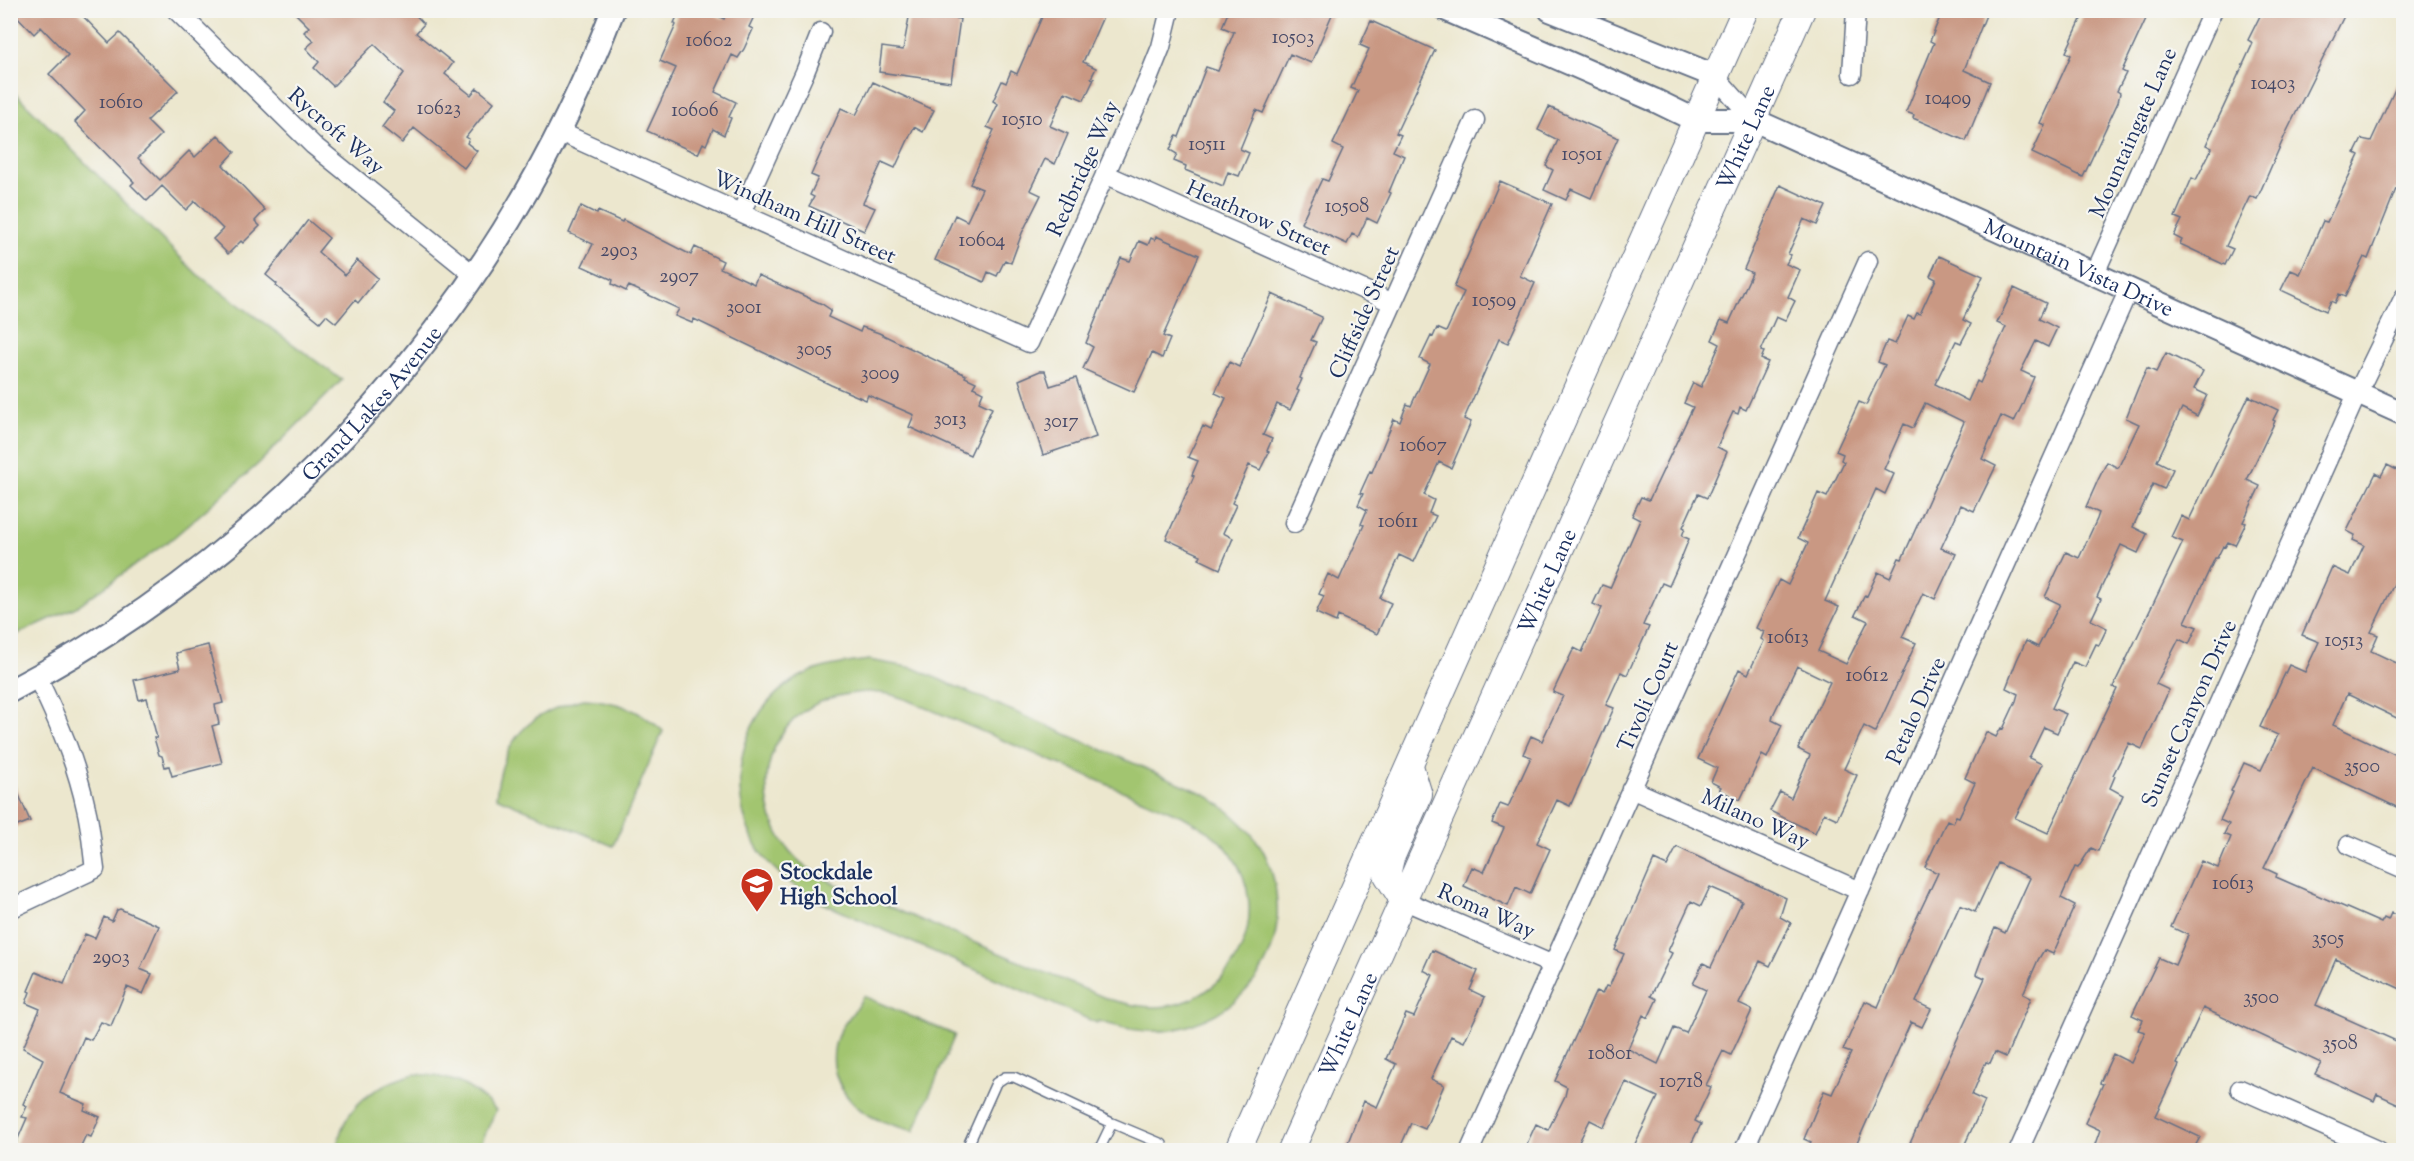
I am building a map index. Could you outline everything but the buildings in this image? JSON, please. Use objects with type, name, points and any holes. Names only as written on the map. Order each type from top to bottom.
[{"type":"main road","points":[[1238,1150],[1745,10]]},
{"type":"main road","name":"White Lane","points":[[1290,1150],[1802,10]]},
{"type":"main road","points":[[1403,900],[1387,875],[1419,795],[1410,766]]},
{"type":"street","name":"Rycroft Way","points":[[176,10],[313,145],[475,276]]},
{"type":"street","name":"Grand Lakes Avenue","points":[[10,691],[95,643],[170,592],[240,537],[307,476],[354,428],[408,365],[475,276],[512,218],[560,132],[613,10]]},
{"type":"street","name":"Redbridge Way","points":[[1029,343],[1150,73],[1161,46],[1170,10]]},
{"type":"street","name":"Mountain Vista Drive","points":[[1447,10],[1695,120],[1754,120],[2403,414]]},
{"type":"street","name":"Mountain Vista Drive","points":[[1550,10],[1715,76],[1754,120]]},
{"type":"street","points":[[1852,74],[1856,10]]},
{"type":"street","name":"Mountaingate Lane","points":[[2095,273],[2213,10]]},
{"type":"street","points":[[741,213],[821,32]]},
{"type":"street","name":"Cliffside Street","points":[[1294,524],[1475,120]]},
{"type":"street","name":"Windham Hill Street","points":[[560,132],[1029,343]]},
{"type":"street","name":"Heathrow Street","points":[[1105,174],[1393,303]]},
{"type":"street","name":"Tivoli Court","points":[[1470,1150],[1868,261]]},
{"type":"street","name":"Petalo Drive","points":[[1744,1150],[2129,289]]},
{"type":"street","name":"Sunset Canyon Drive","points":[[2019,1150],[2357,394],[2403,297]]},
{"type":"street","points":[[10,909],[95,869],[87,811],[75,765],[58,720],[37,677]]},
{"type":"street","name":"Milano Way","points":[[1631,789],[1860,891]]},
{"type":"street","points":[[2349,844],[2403,869]]},
{"type":"street","name":"Roma Way","points":[[1403,900],[1553,965]]},
{"type":"street","points":[[2240,1089],[2378,1150]]},
{"type":"lane","points":[[966,1150],[996,1083],[1005,1077],[1014,1077],[1162,1144],[1164,1150]]},
{"type":"lane","points":[[1099,1150],[1112,1123]]},
{"type":"green space","points":[[11,89],[197,274],[342,380],[256,466],[173,538],[76,607],[11,637]]},
{"type":"green space","points":[[869,660],[913,668],[1205,794],[1228,811],[1249,831],[1261,847],[1270,867],[1275,889],[1277,925],[1273,945],[1255,980],[1226,1008],[1208,1018],[1177,1029],[1154,1031],[1131,1029],[1098,1021],[1097,1023],[813,899],[788,881],[759,851],[745,820],[740,775],[743,753],[750,732],[761,712],[775,695],[794,680],[821,668]],"holes":[[[861,692],[889,694],[1184,817],[1216,837],[1231,854],[1243,877],[1249,901],[1248,925],[1241,948],[1230,969],[1213,986],[1192,999],[1160,1007],[1122,1003],[831,882],[805,866],[783,841],[773,821],[768,800],[767,778],[771,757],[780,737],[793,720],[812,706],[826,700]]]},
{"type":"green space","points":[[584,699],[617,704],[627,708],[645,717],[663,731],[613,846],[496,797],[504,759],[521,732],[547,712]]},
{"type":"green space","points":[[863,996],[955,1035],[914,1131],[865,1113],[848,1098],[837,1079],[834,1058],[838,1035]]},
{"type":"green space","points":[[415,1074],[450,1079],[460,1083],[478,1094],[496,1110],[478,1150],[337,1150],[345,1121],[363,1100],[387,1084]]},
{"type":"place","name":"Stockdale High School","points":[[757,913]]}]
